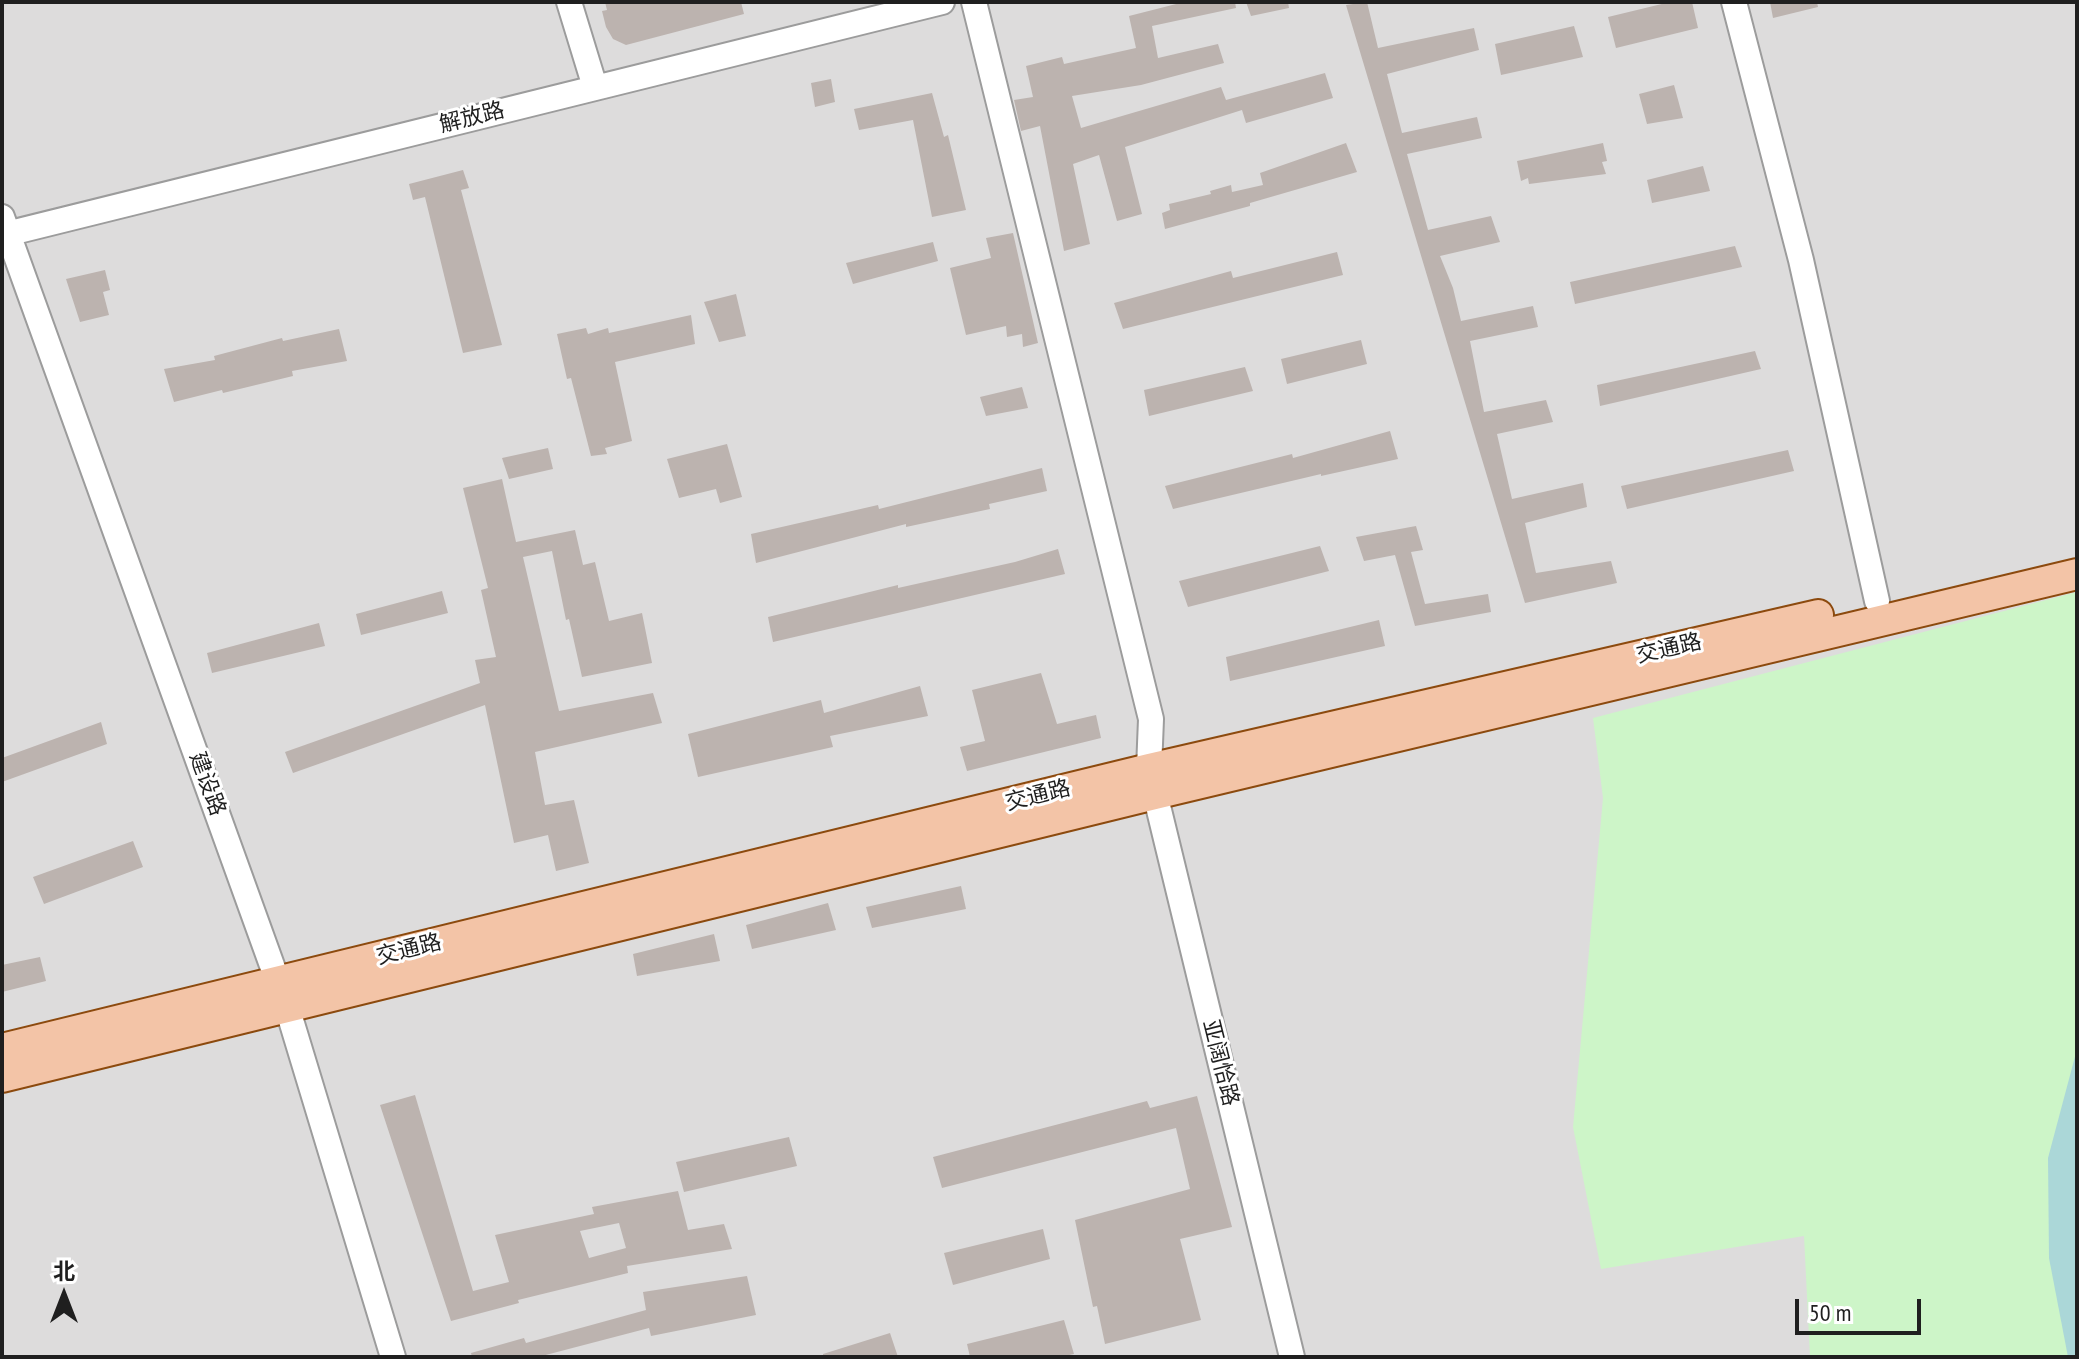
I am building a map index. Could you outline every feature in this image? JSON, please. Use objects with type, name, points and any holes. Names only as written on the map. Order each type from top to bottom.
[{"type":"main road","name":"交通路","points":[[2,1049],[283,995],[1877,601],[2077,555]]},
{"type":"main road","points":[[1152,781],[2077,574]]},
{"type":"main road","points":[[2,1077],[283,995]]},
{"type":"street","points":[[569,2],[595,87]]},
{"type":"street","name":"解放路","points":[[4,228],[942,2]]},
{"type":"street","name":"亚阔恰路","points":[[974,2],[1151,719],[1152,781],[1292,1357]]},
{"type":"street","points":[[1734,2],[1801,260],[1877,601]]},
{"type":"street","name":"建设路","points":[[4,228],[283,995],[393,1357]]},
{"type":"shaded area","points":[[2,2],[2077,2],[2077,832],[2021,1357],[2,1357]]},
{"type":"green space","points":[[2077,592],[2077,1357],[1810,1357],[1804,1236],[1601,1269],[1573,1127],[1603,798],[1593,718]]},
{"type":"water","points":[[2077,1049],[2077,1357],[2068,1357],[2049,1258],[2048,1158]]},
{"type":"building","points":[[605,2],[741,2],[744,14],[626,45],[613,39],[606,27],[602,11],[607,10]]},
{"type":"building","points":[[1184,2],[1235,2],[1236,8],[1152,26],[1158,58],[1218,44],[1224,63],[1141,85],[1072,96],[1081,128],[1221,87],[1226,100],[1325,73],[1333,98],[1246,123],[1242,110],[1125,147],[1142,214],[1117,221],[1099,155],[1073,164],[1090,244],[1064,251],[1040,126],[1021,131],[1014,100],[1033,97],[1026,66],[1062,57],[1064,64],[1136,48],[1129,16]]},
{"type":"building","points":[[1246,2],[1288,2],[1289,8],[1251,16]]},
{"type":"building","points":[[1367,2],[1378,48],[1474,28],[1479,50],[1387,74],[1402,133],[1477,117],[1482,138],[1407,154],[1428,230],[1491,216],[1500,242],[1440,256],[1453,288],[1461,321],[1533,306],[1538,327],[1470,341],[1484,412],[1546,400],[1553,422],[1497,434],[1512,499],[1583,483],[1587,507],[1525,523],[1536,573],[1611,561],[1617,583],[1525,603],[1346,5]]},
{"type":"building","points":[[1670,2],[1692,2],[1698,28],[1616,48],[1608,17]]},
{"type":"building","points":[[1770,2],[1817,2],[1818,7],[1773,18]]},
{"type":"building","points":[[1574,26],[1583,57],[1501,75],[1495,44]]},
{"type":"building","points":[[831,79],[835,102],[815,107],[811,83]]},
{"type":"building","points":[[1674,85],[1683,118],[1647,124],[1639,94]]},
{"type":"building","points":[[932,93],[944,137],[948,135],[966,210],[932,217],[913,120],[859,130],[854,109]]},
{"type":"building","points":[[1346,143],[1357,172],[1165,229],[1162,213],[1170,210],[1169,204],[1211,194],[1210,191],[1231,185],[1232,192],[1263,185],[1260,173]]},
{"type":"building","points":[[1603,143],[1607,161],[1602,162],[1606,174],[1529,184],[1528,178],[1521,181],[1517,161]]},
{"type":"building","points":[[1703,166],[1710,191],[1652,203],[1647,180]]},
{"type":"building","points":[[463,170],[469,188],[461,190],[502,345],[463,353],[425,197],[413,200],[409,184]]},
{"type":"building","points":[[1013,233],[1038,343],[1023,347],[1022,334],[1007,337],[1006,326],[966,335],[950,268],[991,258],[986,238]]},
{"type":"building","points":[[933,242],[938,261],[853,284],[846,263]]},
{"type":"building","points":[[1735,246],[1742,267],[1575,304],[1570,282]]},
{"type":"building","points":[[1337,252],[1343,275],[1123,329],[1114,303],[1231,271],[1233,278]]},
{"type":"building","points":[[105,270],[110,290],[103,292],[109,315],[80,322],[66,279]]},
{"type":"building","points":[[736,294],[746,336],[719,342],[704,302]]},
{"type":"building","points":[[691,315],[695,344],[615,362],[632,441],[605,448],[607,454],[591,456],[571,378],[567,379],[557,334],[586,328],[588,334],[608,328],[609,333]]},
{"type":"building","points":[[339,329],[347,361],[292,371],[293,376],[174,402],[164,369],[215,360],[214,356],[282,338],[283,341]]},
{"type":"building","points":[[1361,340],[1367,364],[1287,384],[1281,359]]},
{"type":"building","points":[[1755,351],[1761,369],[1600,406],[1597,385]]},
{"type":"building","points":[[1245,367],[1253,391],[1149,416],[1144,390]]},
{"type":"building","points":[[1022,387],[1028,408],[986,416],[980,397]]},
{"type":"building","points":[[1390,431],[1398,459],[1173,509],[1165,486],[1292,454],[1293,458]]},
{"type":"building","points":[[727,444],[742,497],[720,503],[716,489],[679,498],[667,459]]},
{"type":"building","points":[[548,448],[553,469],[509,479],[502,458]]},
{"type":"building","points":[[1788,450],[1794,471],[1627,509],[1621,486]]},
{"type":"building","points":[[1042,468],[1047,491],[989,504],[990,509],[906,527],[906,524],[756,563],[751,534],[878,505],[879,509]]},
{"type":"building","points":[[502,479],[516,542],[575,530],[583,565],[595,562],[609,621],[642,613],[652,663],[582,677],[552,551],[523,557],[559,711],[653,693],[662,723],[535,752],[545,805],[574,800],[589,863],[556,871],[548,835],[514,843],[485,705],[293,773],[285,752],[480,683],[475,660],[496,657],[481,590],[488,588],[463,488]]},
{"type":"building","points":[[1416,526],[1423,550],[1411,552],[1425,604],[1488,594],[1491,612],[1415,626],[1395,555],[1364,561],[1356,537]]},
{"type":"building","points":[[1320,546],[1329,571],[1188,607],[1179,581]]},
{"type":"building","points":[[1058,549],[1065,574],[773,642],[768,617],[898,585],[898,588],[1015,562]]},
{"type":"building","points":[[442,591],[448,613],[361,635],[356,614]]},
{"type":"building","points":[[1379,620],[1385,646],[1230,681],[1226,657]]},
{"type":"building","points":[[319,623],[325,646],[212,673],[207,653]]},
{"type":"building","points":[[1041,673],[1057,724],[1096,715],[1101,738],[967,771],[960,747],[985,741],[972,690]]},
{"type":"building","points":[[920,686],[928,716],[830,736],[833,747],[698,777],[688,734],[821,700],[824,713]]},
{"type":"building","points":[[101,722],[107,744],[2,782],[2,758]]},
{"type":"building","points":[[133,841],[143,867],[44,904],[33,877]]},
{"type":"building","points":[[961,886],[966,909],[872,928],[866,907]]},
{"type":"building","points":[[828,903],[836,930],[752,949],[746,925]]},
{"type":"building","points":[[714,934],[720,961],[637,976],[633,954]]},
{"type":"building","points":[[40,957],[46,981],[2,992],[2,965]]},
{"type":"building","points":[[415,1095],[473,1291],[509,1282],[495,1235],[594,1214],[592,1207],[678,1191],[688,1230],[724,1224],[732,1249],[627,1266],[628,1273],[518,1300],[519,1303],[451,1321],[380,1105]],"holes":[[[619,1223],[626,1248],[589,1258],[580,1231]]]},
{"type":"building","points":[[1197,1096],[1232,1227],[1180,1239],[1201,1320],[1105,1344],[1097,1306],[1093,1307],[1075,1220],[1190,1189],[1176,1128],[942,1188],[933,1157],[1147,1101],[1150,1108]]},
{"type":"building","points":[[789,1137],[797,1166],[684,1192],[676,1162]]},
{"type":"building","points":[[1043,1229],[1050,1259],[953,1285],[944,1253]]},
{"type":"building","points":[[747,1276],[756,1315],[651,1336],[649,1328],[538,1357],[472,1357],[471,1353],[524,1338],[526,1343],[646,1310],[643,1292]]},
{"type":"building","points":[[1064,1320],[1074,1354],[1060,1357],[970,1357],[967,1344]]},
{"type":"building","points":[[890,1333],[898,1357],[823,1357],[823,1354]]}]
